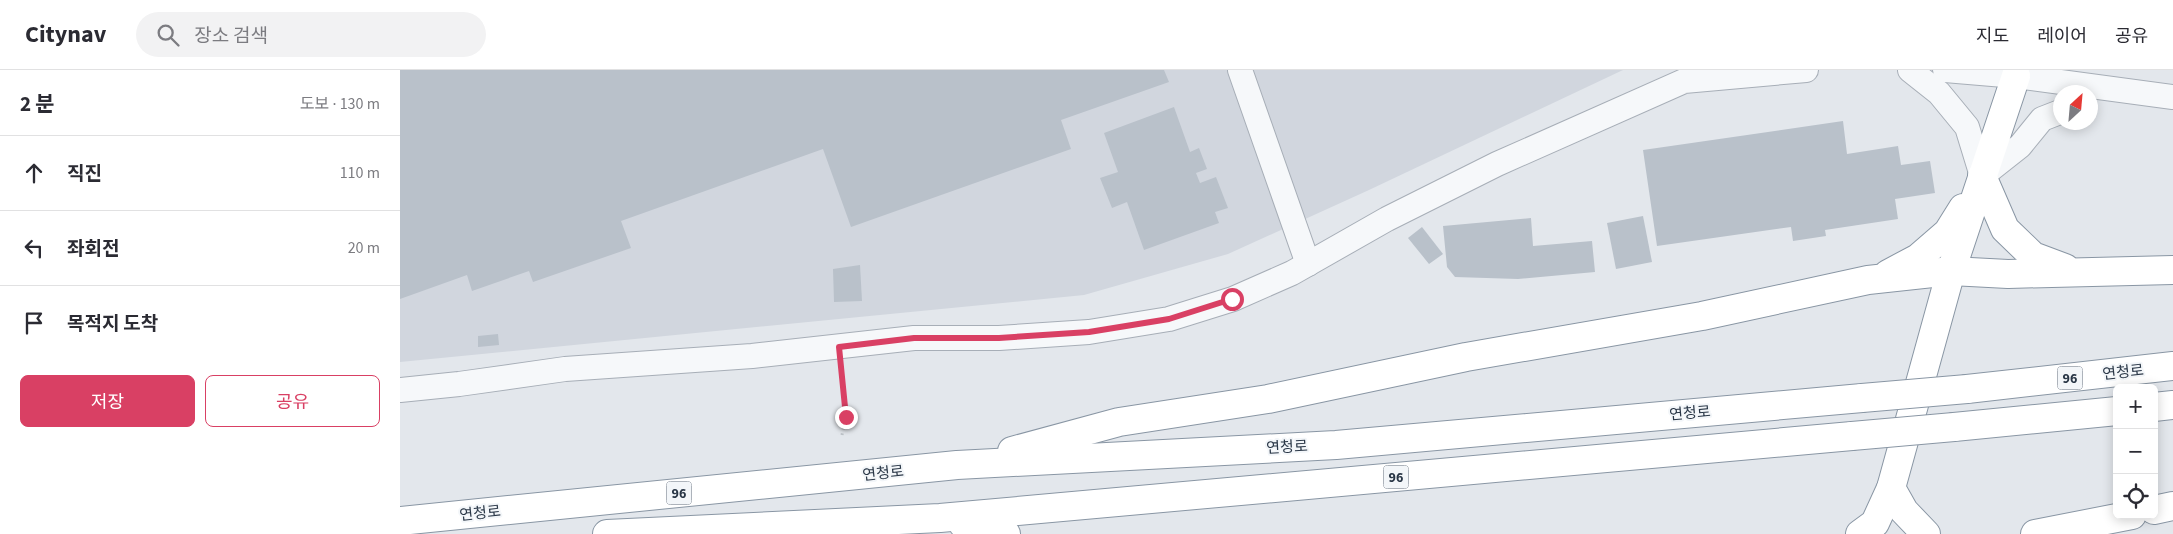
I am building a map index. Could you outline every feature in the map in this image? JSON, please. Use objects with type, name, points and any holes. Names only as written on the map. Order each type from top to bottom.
[{"type":"highway","points":[[1860,534],[1875,523],[1891,488],[1951,271],[2016,76]]},
{"type":"highway","points":[[1982,176],[2005,229],[2033,256],[2074,272]]},
{"type":"highway","points":[[1878,279],[1918,258],[1948,232],[1982,176]]},
{"type":"highway","points":[[957,465],[1119,422],[1268,399],[1466,357],[1702,316],[1878,279],[1951,271],[2008,274],[2173,270]]},
{"type":"highway","name":"연청로","points":[[400,521],[957,465],[1336,445],[1966,389],[2173,366]]},
{"type":"highway","points":[[2158,407],[2173,405]]},
{"type":"highway","name":"96","points":[[607,534],[940,518],[2113,411]]},
{"type":"highway","points":[[1891,488],[1904,511],[1926,534]]},
{"type":"highway","points":[[2158,509],[2173,506]]},
{"type":"highway","points":[[940,518],[1006,534]]},
{"type":"highway","points":[[2035,534],[2113,519]]},
{"type":"street","points":[[1240,70],[1308,264]]},
{"type":"street","points":[[400,390],[565,370],[654,364],[914,338],[999,338],[1089,332],[1169,319],[1232,299],[1292,273],[1387,219],[1497,164],[1684,81],[1806,70]]},
{"type":"street","points":[[1910,70],[1939,92],[1967,127],[1982,176],[2020,146],[2042,119],[2053,115]]},
{"type":"street","points":[[1945,70],[2016,76],[2173,97]]},
{"type":"street","points":[[2097,70],[2136,92]]},
{"type":"street","points":[[2098,100],[2136,92]]},
{"type":"path","points":[[839,347],[846,417],[842,435]]},
{"type":"shaded area","points":[[400,70],[1623,70],[1369,190],[1228,254],[1084,295],[400,362]]},
{"type":"building","points":[[400,70],[1164,70],[1169,82],[1061,120],[1071,149],[851,227],[823,149],[621,221],[631,248],[533,282],[529,271],[472,291],[467,275],[400,299]]},
{"type":"building","points":[[1174,107],[1190,152],[1199,148],[1207,169],[1196,173],[1200,183],[1216,177],[1228,208],[1215,212],[1219,223],[1144,250],[1127,202],[1112,208],[1100,178],[1118,172],[1104,133]]},
{"type":"building","points":[[1843,121],[1847,154],[1898,146],[1901,165],[1930,161],[1935,193],[1895,199],[1898,219],[1825,230],[1826,236],[1793,241],[1791,227],[1657,246],[1643,150]]},
{"type":"building","points":[[1643,216],[1652,262],[1616,269],[1607,223]]},
{"type":"building","points":[[1531,218],[1533,246],[1592,241],[1595,272],[1518,279],[1455,277],[1447,267],[1443,226]]},
{"type":"building","points":[[1422,227],[1443,254],[1429,264],[1408,238]]},
{"type":"building","points":[[860,265],[862,301],[834,302],[833,269]]},
{"type":"building","points":[[498,334],[499,345],[478,347],[478,336]]},
{"type":"route","points":[[846,417],[839,347],[914,338],[999,338],[1089,332],[1169,319],[1232,299]]}]
